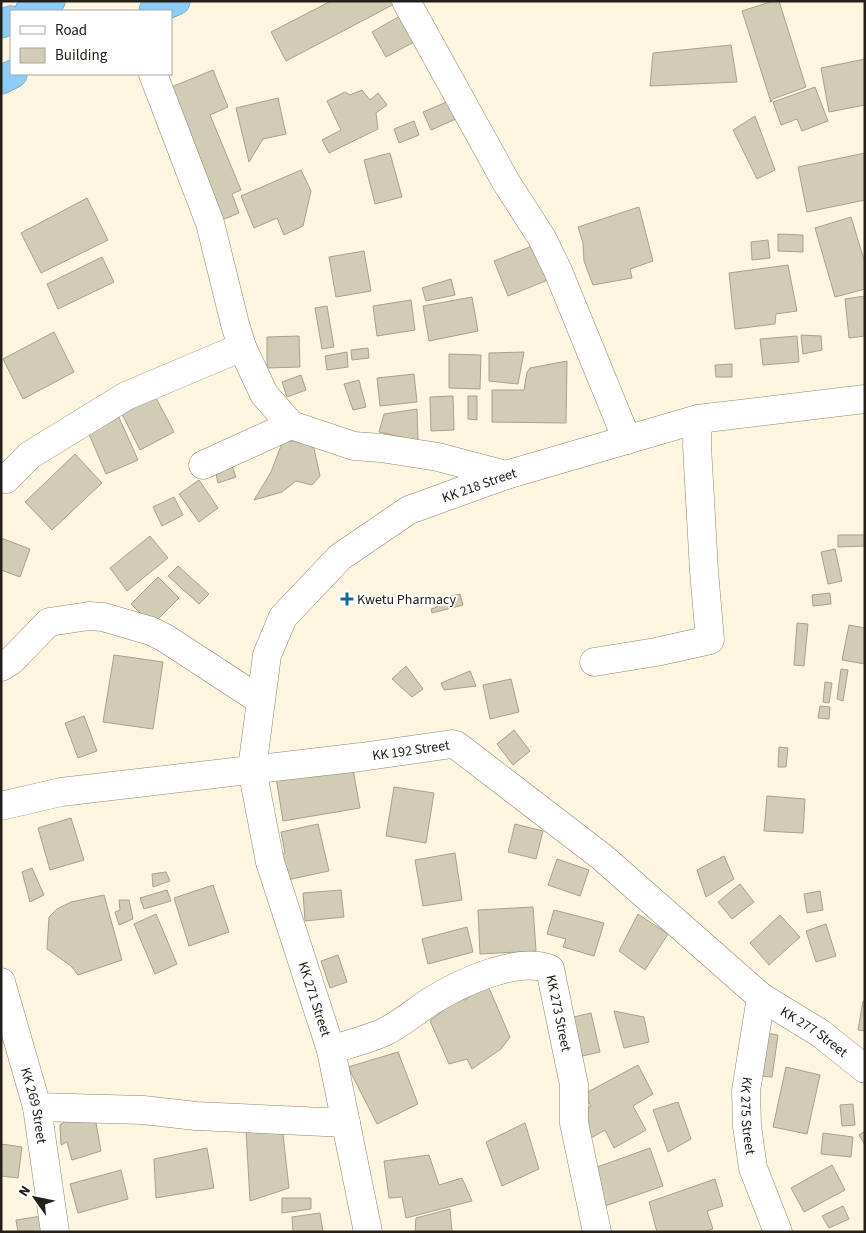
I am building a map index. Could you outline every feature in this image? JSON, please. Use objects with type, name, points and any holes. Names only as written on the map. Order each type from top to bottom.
[{"type":"highway","points":[[31,10],[51,1]]},
{"type":"highway","points":[[154,10],[176,1]]},
{"type":"street","points":[[406,1],[506,182],[542,238],[558,271],[627,440]]},
{"type":"street","points":[[153,75],[210,224],[242,347],[264,394],[291,425],[354,446],[381,448],[438,457],[506,475]]},
{"type":"street","points":[[6,479],[30,455],[119,400],[242,347]]},
{"type":"street","name":"KK 218 Street","points":[[252,769],[267,655],[282,616],[340,557],[409,510],[506,475],[698,419],[865,399]]},
{"type":"street","points":[[594,662],[656,652],[710,640],[697,446],[698,419]]},
{"type":"street","points":[[203,465],[291,425]]},
{"type":"street","points":[[1,667],[11,661],[49,622],[89,616],[103,617],[151,631],[165,638],[260,700]]},
{"type":"street","name":"KK 192 Street","points":[[1,806],[61,792],[456,745],[602,857],[762,997]]},
{"type":"street","name":"KK 271 Street","points":[[252,769],[270,862],[331,1050],[368,1232]]},
{"type":"street","name":"KK 273 Street","points":[[331,1050],[383,1032],[433,1000],[469,981],[524,966],[550,969],[574,1085],[574,1123],[597,1232]]},
{"type":"street","name":"KK 269 Street","points":[[1,982],[37,1107],[55,1232]]},
{"type":"street","name":"KK 277 Street","points":[[762,997],[820,1033],[865,1069]]},
{"type":"street","name":"KK 275 Street","points":[[762,997],[746,1091],[747,1126],[753,1168],[778,1232]]},
{"type":"street","points":[[37,1107],[126,1109],[196,1116],[346,1123]]},
{"type":"building","points":[[331,1],[400,1],[286,61],[271,32]]},
{"type":"building","points":[[773,1],[779,1],[806,87],[773,99],[771,102],[742,11]]},
{"type":"building","points":[[400,16],[414,42],[386,57],[372,32]]},
{"type":"building","points":[[731,45],[737,82],[650,86],[653,53]]},
{"type":"building","points":[[865,59],[865,105],[829,112],[821,68]]},
{"type":"building","points":[[213,70],[228,107],[210,115],[241,190],[232,194],[239,213],[222,220],[169,88]]},
{"type":"building","points":[[815,87],[828,121],[802,131],[797,119],[781,125],[773,102]]},
{"type":"building","points":[[362,90],[370,100],[378,93],[387,105],[376,113],[378,129],[329,153],[322,140],[341,130],[327,101],[345,92],[350,95]]},
{"type":"building","points":[[278,98],[286,134],[263,139],[249,162],[236,108]]},
{"type":"building","points":[[449,101],[456,119],[431,130],[423,112]]},
{"type":"building","points":[[755,116],[775,170],[757,179],[733,130]]},
{"type":"building","points":[[414,121],[419,135],[399,143],[394,129]]},
{"type":"building","points":[[390,153],[402,197],[375,204],[364,160]]},
{"type":"building","points":[[865,153],[865,200],[807,212],[798,167]]},
{"type":"building","points":[[301,170],[311,191],[303,226],[284,235],[277,218],[254,228],[241,196]]},
{"type":"building","points":[[87,198],[108,240],[41,273],[21,233]]},
{"type":"building","points":[[639,207],[653,261],[630,269],[632,278],[593,285],[584,261],[583,243],[578,227]]},
{"type":"building","points":[[851,217],[865,263],[865,289],[835,297],[815,228]]},
{"type":"building","points":[[778,234],[803,235],[803,252],[778,251]]},
{"type":"building","points":[[768,240],[770,258],[752,260],[751,242]]},
{"type":"building","points":[[540,243],[553,278],[508,296],[494,261]]},
{"type":"building","points":[[364,251],[371,291],[336,297],[329,257]]},
{"type":"building","points":[[102,257],[114,282],[58,309],[47,284]]},
{"type":"building","points":[[788,265],[797,311],[776,314],[775,324],[735,329],[729,273]]},
{"type":"building","points":[[451,279],[455,295],[426,301],[422,288]]},
{"type":"building","points":[[865,296],[865,336],[849,338],[845,299]]},
{"type":"building","points":[[472,297],[478,331],[429,341],[423,306]]},
{"type":"building","points":[[411,300],[415,330],[377,336],[373,306]]},
{"type":"building","points":[[327,306],[334,347],[322,349],[315,308]]},
{"type":"building","points":[[54,332],[74,372],[23,399],[3,359]]},
{"type":"building","points":[[801,335],[821,336],[822,350],[803,354]]},
{"type":"building","points":[[299,336],[300,367],[267,368],[267,337]]},
{"type":"building","points":[[797,336],[799,362],[763,365],[760,339]]},
{"type":"building","points":[[368,348],[369,358],[352,360],[351,350]]},
{"type":"building","points":[[347,352],[348,367],[327,370],[325,356]]},
{"type":"building","points":[[524,352],[518,384],[489,381],[489,353]]},
{"type":"building","points":[[449,354],[481,355],[480,389],[449,388]]},
{"type":"building","points":[[567,361],[566,423],[492,422],[492,390],[524,390],[527,372],[530,368]]},
{"type":"building","points":[[732,364],[732,377],[716,377],[715,365]]},
{"type":"building","points":[[414,374],[417,402],[380,406],[377,378]]},
{"type":"building","points":[[301,375],[306,390],[287,397],[282,382]]},
{"type":"building","points":[[359,380],[366,407],[353,410],[344,384]]},
{"type":"building","points":[[155,396],[174,432],[140,450],[122,414]]},
{"type":"building","points":[[453,396],[454,430],[431,431],[430,397]]},
{"type":"building","points":[[468,396],[477,396],[477,420],[468,419]]},
{"type":"building","points":[[417,409],[418,441],[379,432],[384,414]]},
{"type":"building","points":[[117,413],[138,460],[106,474],[86,427]]},
{"type":"building","points":[[303,439],[314,448],[320,476],[312,485],[296,481],[282,492],[254,500],[271,472],[282,443]]},
{"type":"building","points":[[75,454],[102,483],[52,530],[25,502]]},
{"type":"building","points":[[230,461],[236,477],[218,483],[214,466]]},
{"type":"building","points":[[199,480],[218,508],[199,522],[179,494]]},
{"type":"building","points":[[174,497],[183,515],[162,526],[153,507]]},
{"type":"building","points":[[838,535],[865,535],[865,546],[838,547]]},
{"type":"building","points":[[150,536],[168,558],[127,591],[110,568]]},
{"type":"building","points":[[1,538],[30,549],[20,577],[1,570]]},
{"type":"building","points":[[835,549],[842,581],[828,584],[821,552]]},
{"type":"building","points":[[178,566],[209,594],[199,604],[168,576]]},
{"type":"building","points":[[158,577],[179,598],[152,625],[131,604]]},
{"type":"building","points":[[830,593],[831,604],[813,606],[812,595]]},
{"type":"building","points":[[460,594],[463,605],[432,613],[431,609],[437,607],[443,598]]},
{"type":"building","points":[[797,623],[808,624],[804,666],[794,665]]},
{"type":"building","points":[[849,625],[865,628],[865,664],[842,660]]},
{"type":"building","points":[[114,655],[163,662],[153,729],[103,722]]},
{"type":"building","points":[[406,666],[423,689],[412,697],[392,679]]},
{"type":"building","points":[[841,669],[848,670],[843,701],[837,699]]},
{"type":"building","points":[[470,671],[476,686],[444,690],[441,683]]},
{"type":"building","points":[[511,679],[519,712],[490,719],[483,685]]},
{"type":"building","points":[[825,682],[832,683],[829,703],[823,702]]},
{"type":"building","points":[[820,706],[830,707],[829,719],[818,718]]},
{"type":"building","points":[[84,716],[97,751],[78,758],[65,723]]},
{"type":"building","points":[[514,730],[530,751],[513,765],[497,744]]},
{"type":"building","points":[[779,747],[788,748],[786,767],[778,767]]},
{"type":"building","points":[[352,764],[360,808],[283,821],[276,777]]},
{"type":"building","points":[[394,787],[434,793],[426,843],[386,836]]},
{"type":"building","points":[[767,796],[805,799],[803,833],[764,831]]},
{"type":"building","points":[[71,818],[84,860],[50,870],[38,828]]},
{"type":"building","points":[[318,824],[329,871],[282,881],[276,855],[285,853],[281,832]]},
{"type":"building","points":[[515,824],[543,831],[536,859],[508,852]]},
{"type":"building","points":[[455,853],[462,900],[423,906],[415,860]]},
{"type":"building","points":[[724,856],[734,879],[706,897],[697,870]]},
{"type":"building","points":[[557,859],[589,870],[580,896],[548,885]]},
{"type":"building","points":[[32,868],[44,895],[30,902],[22,872]]},
{"type":"building","points":[[166,872],[170,881],[153,887],[152,874]]},
{"type":"building","points":[[740,884],[754,902],[732,919],[718,902]]},
{"type":"building","points":[[213,885],[229,932],[189,946],[174,898]]},
{"type":"building","points":[[167,890],[171,901],[144,909],[140,898]]},
{"type":"building","points":[[341,890],[344,917],[305,921],[303,893]]},
{"type":"building","points":[[820,891],[823,910],[807,913],[804,894]]},
{"type":"building","points":[[104,895],[122,960],[78,975],[71,966],[47,949],[49,917],[57,909],[71,902]]},
{"type":"building","points":[[119,900],[129,900],[133,919],[119,925],[115,912],[120,910]]},
{"type":"building","points":[[533,907],[536,951],[480,954],[478,910]]},
{"type":"building","points":[[554,910],[604,923],[594,956],[563,947],[566,939],[547,934]]},
{"type":"building","points":[[156,914],[177,964],[155,974],[134,924]]},
{"type":"building","points":[[638,914],[668,934],[645,970],[619,951]]},
{"type":"building","points":[[780,915],[800,937],[769,965],[750,943]]},
{"type":"building","points":[[826,924],[836,956],[816,962],[806,931]]},
{"type":"building","points":[[467,927],[473,952],[428,964],[422,939]]},
{"type":"building","points":[[338,955],[347,982],[330,988],[321,961]]},
{"type":"building","points":[[489,988],[510,1037],[501,1049],[472,1069],[467,1059],[449,1064],[430,1021],[447,1007],[453,996],[465,1000],[477,991]]},
{"type":"building","points":[[863,1001],[865,1001],[865,1031],[858,1030]]},
{"type":"building","points":[[614,1011],[644,1017],[649,1042],[624,1048]]},
{"type":"building","points":[[591,1013],[600,1052],[574,1058],[565,1019]]},
{"type":"building","points":[[766,1033],[778,1035],[772,1077],[759,1076]]},
{"type":"building","points":[[398,1052],[418,1104],[377,1124],[348,1067]]},
{"type":"building","points":[[638,1065],[653,1094],[633,1106],[646,1130],[614,1148],[605,1130],[591,1138],[578,1113],[591,1106],[584,1094]]},
{"type":"building","points":[[786,1067],[820,1075],[807,1134],[773,1127]]},
{"type":"building","points":[[678,1102],[691,1139],[668,1152],[653,1110]]},
{"type":"building","points":[[853,1104],[855,1125],[842,1126],[840,1105]]},
{"type":"building","points":[[94,1112],[101,1151],[72,1160],[67,1142],[61,1145],[60,1125],[66,1121]]},
{"type":"building","points":[[525,1123],[539,1169],[502,1186],[486,1142]]},
{"type":"building","points":[[282,1126],[289,1188],[250,1201],[246,1130]]},
{"type":"building","points":[[865,1131],[865,1145],[859,1135]]},
{"type":"building","points":[[823,1133],[853,1137],[851,1157],[821,1154]]},
{"type":"building","points":[[1,1144],[22,1147],[18,1178],[1,1176]]},
{"type":"building","points":[[207,1148],[214,1188],[156,1198],[154,1159]]},
{"type":"building","points":[[650,1148],[663,1186],[602,1207],[589,1170]]},
{"type":"building","points":[[429,1155],[439,1185],[462,1178],[472,1201],[406,1218],[402,1197],[389,1198],[384,1161]]},
{"type":"building","points":[[832,1165],[845,1190],[804,1212],[791,1188]]},
{"type":"building","points":[[121,1170],[128,1199],[78,1213],[70,1184]]},
{"type":"building","points":[[715,1179],[723,1206],[707,1211],[713,1229],[703,1232],[657,1232],[649,1202]]},
{"type":"building","points":[[282,1198],[311,1198],[311,1209],[282,1213]]},
{"type":"building","points":[[843,1206],[849,1219],[829,1228],[822,1216]]},
{"type":"building","points":[[450,1209],[452,1232],[415,1232],[416,1218]]},
{"type":"building","points":[[320,1213],[323,1232],[293,1232],[292,1217]]},
{"type":"building","points":[[49,1215],[52,1232],[18,1232],[16,1220]]},
{"type":"place","name":"Kwetu Pharmacy","points":[[347,599]]}]
